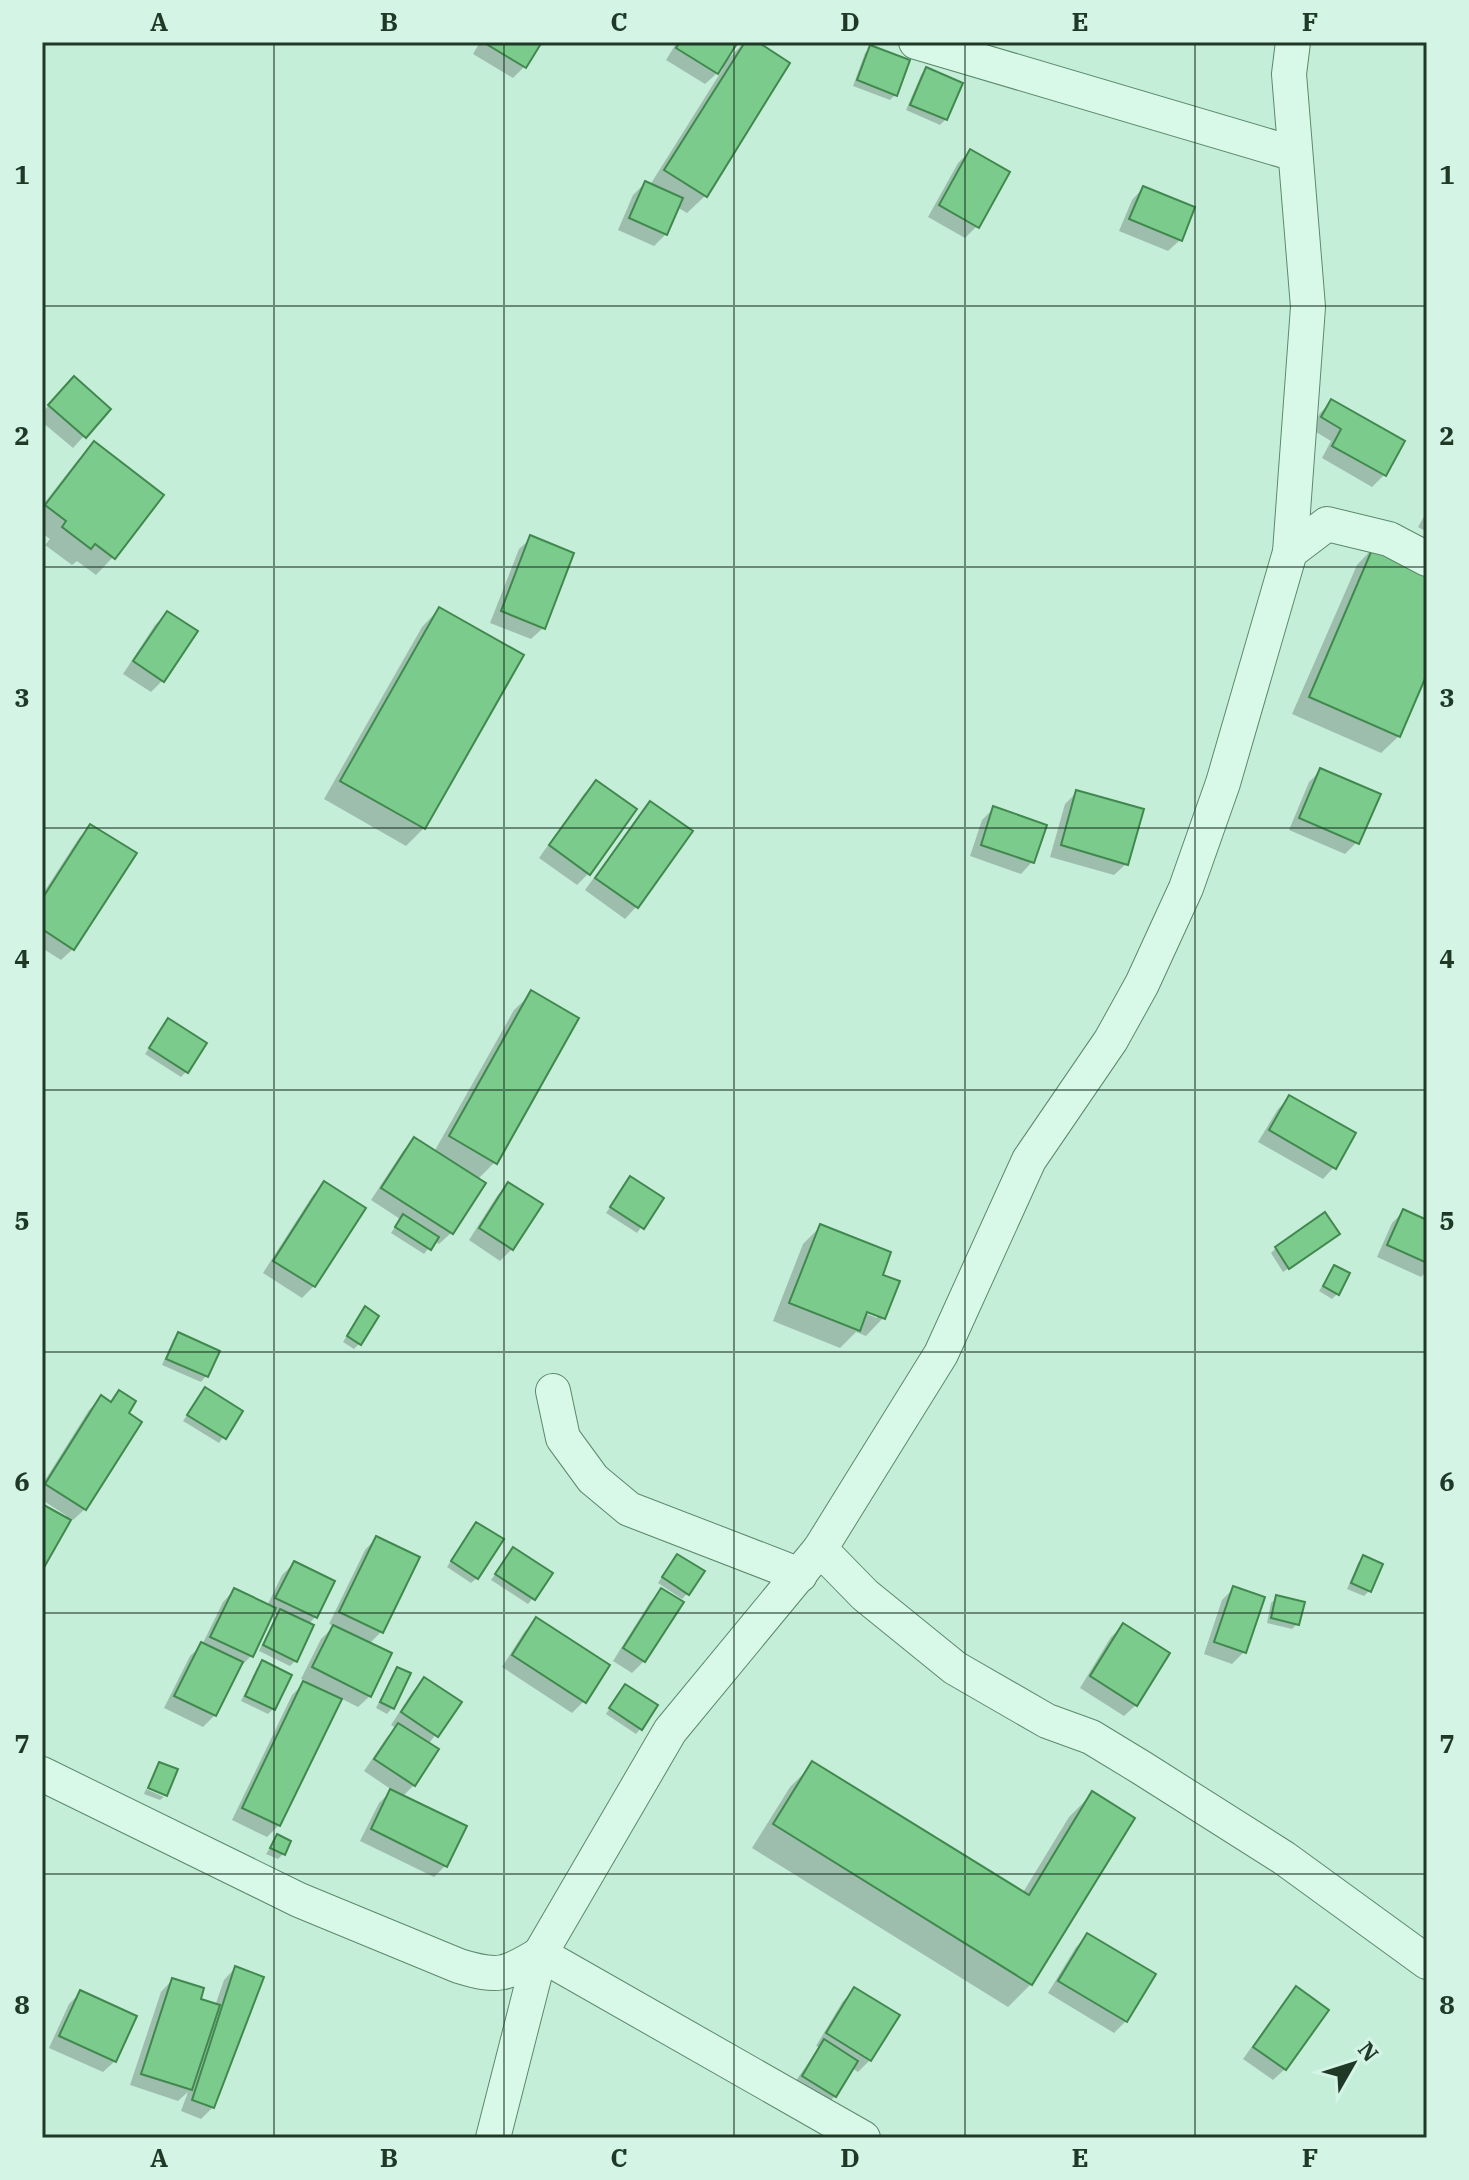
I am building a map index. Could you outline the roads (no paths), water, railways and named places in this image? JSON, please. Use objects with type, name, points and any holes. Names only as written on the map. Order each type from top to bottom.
[{"type":"street","points":[[916,42],[1295,154]]},
{"type":"street","points":[[493,2138],[540,1954],[670,1731],[810,1562],[941,1354],[1029,1160],[1111,1040],[1142,984],[1186,888],[1223,783],[1290,552],[1308,307],[1289,74],[1293,42]]},
{"type":"street","points":[[1290,552],[1327,524],[1389,539],[1427,559]]},
{"type":"street","points":[[553,1391],[563,1438],[593,1479],[629,1509],[810,1562],[865,1595],[955,1668],[1047,1721],[1091,1737],[1142,1768],[1284,1858],[1427,1962]]},
{"type":"street","points":[[42,1774],[299,1900],[459,1966],[482,1973],[511,1972],[540,1954]]},
{"type":"street","points":[[540,1954],[863,2138]]}]
